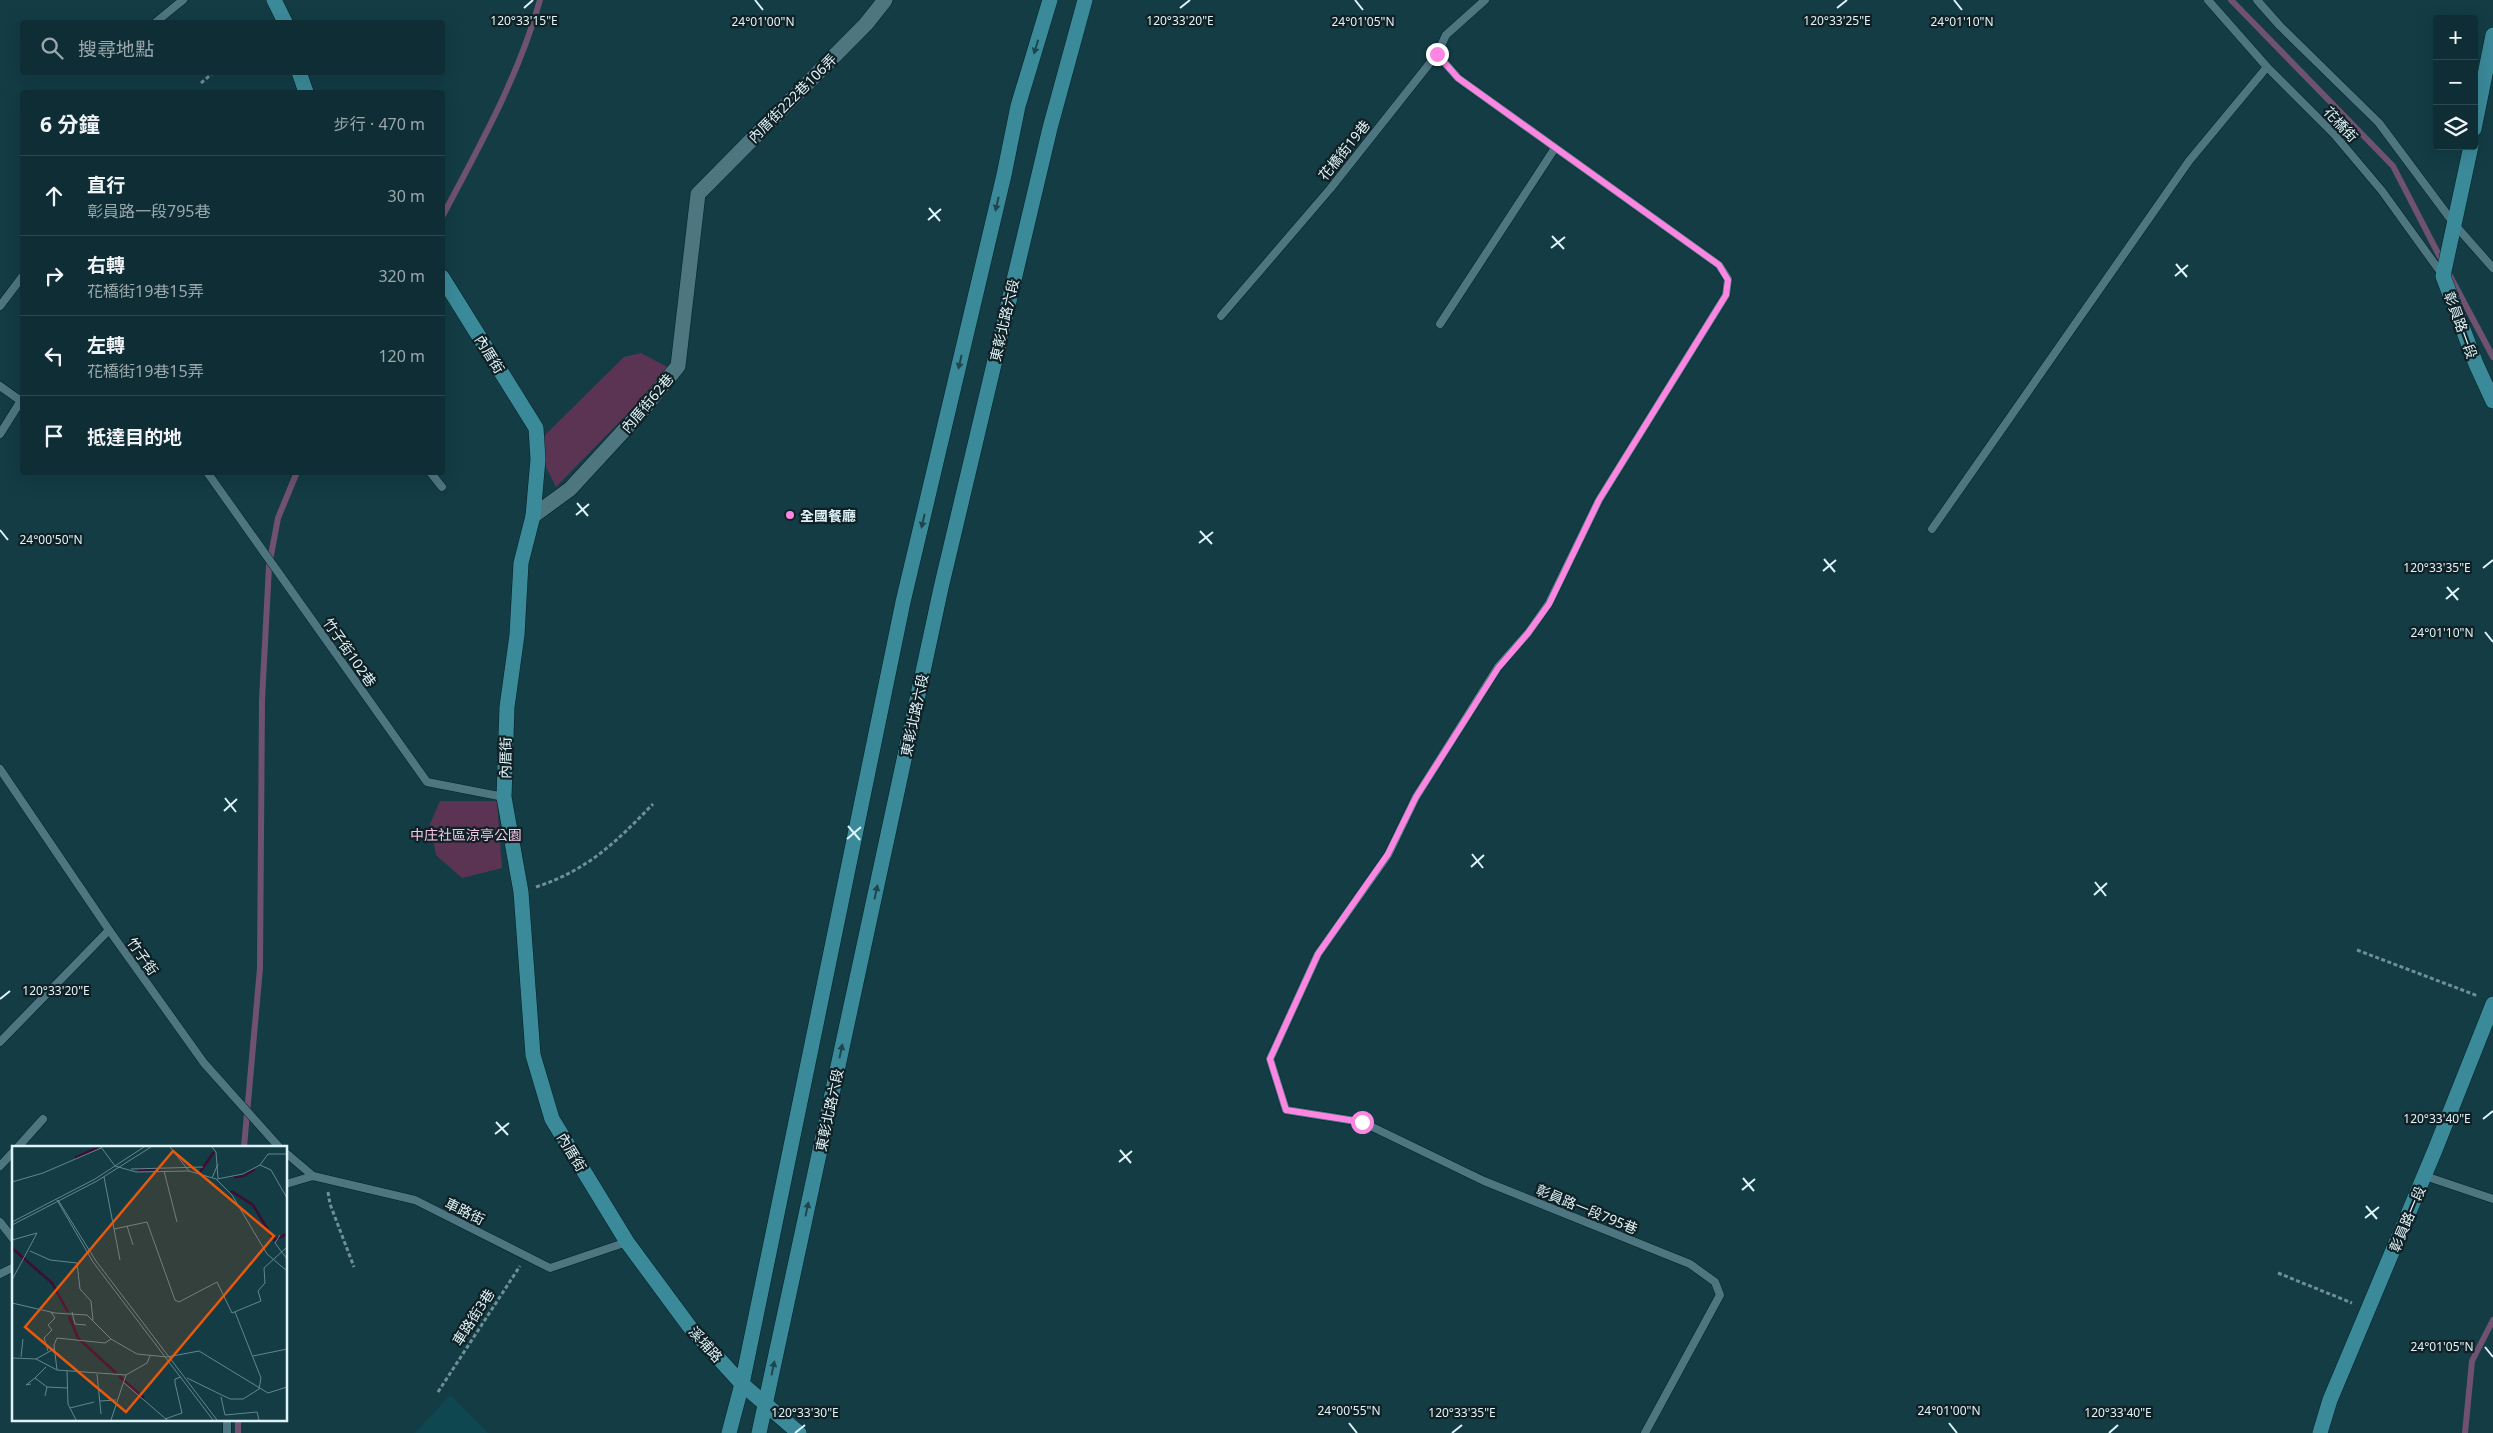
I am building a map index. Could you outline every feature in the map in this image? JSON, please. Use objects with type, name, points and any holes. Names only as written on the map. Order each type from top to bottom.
[{"type":"street","points":[[274,0],[284,20]]},
{"type":"street","name":"內厝街222巷106弄","points":[[698,194],[866,24],[885,0]]},
{"type":"street","points":[[729,1433],[742,1384],[904,602],[1004,175],[1018,106],[1050,0]]},
{"type":"street","name":"東彰北路六段","points":[[759,1433],[941,588],[1050,128],[1085,0]]},
{"type":"street","points":[[2478,109],[2493,35]]},
{"type":"street","points":[[300,75],[305,90]]},
{"type":"street","points":[[2443,276],[2470,150]]},
{"type":"street","name":"內厝街62巷","points":[[533,516],[570,489],[641,412],[678,366],[698,194]]},
{"type":"street","name":"彰員路一段","points":[[2443,276],[2476,364],[2493,401]]},
{"type":"street","name":"內厝街","points":[[445,287],[536,428],[538,459],[533,516],[521,563],[517,635],[507,706],[504,796],[522,892],[533,1055],[552,1118],[627,1242]]},
{"type":"street","name":"彰員路一段","points":[[2320,1433],[2330,1400],[2425,1176],[2488,1001]]},
{"type":"street","name":"溪埔路","points":[[627,1242],[689,1326],[742,1384],[799,1433]]},
{"type":"lane","points":[[158,20],[183,0]]},
{"type":"lane","name":"花橋街19巷","points":[[1221,316],[1330,189],[1437,54],[1446,34],[1485,0]]},
{"type":"lane","name":"花橋街","points":[[2208,0],[2267,67],[2334,134],[2376,184],[2443,276]]},
{"type":"lane","points":[[2257,0],[2280,26],[2379,123],[2455,225],[2493,268]]},
{"type":"lane","points":[[1437,54],[1458,78],[1555,148],[1440,324]]},
{"type":"lane","points":[[1932,529],[2189,161],[2267,67]]},
{"type":"lane","name":"彰員路一段795巷","points":[[1555,148],[1719,265],[1728,280],[1726,295],[1599,500],[1549,604],[1528,633],[1498,668],[1416,797],[1388,854],[1318,954],[1270,1059],[1286,1110],[1362,1122],[1484,1180],[1690,1264],[1715,1282],[1720,1295],[1645,1433]]},
{"type":"lane","points":[[0,306],[20,280]]},
{"type":"lane","points":[[0,386],[20,399]]},
{"type":"lane","points":[[0,434],[20,403]]},
{"type":"lane","name":"竹子街102巷","points":[[210,475],[427,782],[504,796]]},
{"type":"lane","points":[[432,475],[442,487]]},
{"type":"lane","name":"竹子街","points":[[0,769],[109,930],[204,1063],[278,1146]]},
{"type":"lane","points":[[0,1042],[109,930]]},
{"type":"lane","points":[[19,1146],[43,1119]]},
{"type":"lane","points":[[0,1166],[12,1153]]},
{"type":"lane","points":[[288,1155],[313,1176]]},
{"type":"lane","name":"車路街","points":[[288,1183],[313,1176],[415,1200],[550,1268],[627,1242]]},
{"type":"lane","points":[[2425,1176],[2493,1199]]},
{"type":"lane","points":[[0,1222],[12,1237]]},
{"type":"lane","points":[[0,1274],[12,1268]]},
{"type":"lane","points":[[227,1420],[227,1433]]},
{"type":"path","points":[[201,84],[211,75]]},
{"type":"path","points":[[522,892],[563,878],[594,859],[614,843],[654,804]]},
{"type":"path","points":[[2357,950],[2488,1001]]},
{"type":"path","points":[[326,1179],[330,1204],[354,1267]]},
{"type":"path","name":"車路街3巷","points":[[438,1392],[527,1255]]},
{"type":"path","points":[[2278,1273],[2368,1310]]},
{"type":"shaded area","points":[[450,1395],[488,1433],[415,1433]]},
{"type":"green space","points":[[641,353],[671,369],[556,487],[535,445],[624,357]]},
{"type":"green space","name":"中庄社區涼亭公園","points":[[440,801],[497,801],[502,868],[462,878],[436,855],[430,824]]},
{"type":"waterway","points":[[445,211],[497,111],[521,57],[540,0]]},
{"type":"waterway","points":[[2231,0],[2393,166],[2443,263]]},
{"type":"waterway","points":[[2449,274],[2493,357]]},
{"type":"waterway","points":[[244,1146],[260,968],[262,700],[269,566],[278,518],[296,475]]},
{"type":"waterway","points":[[2465,1433],[2472,1361],[2493,1320]]},
{"type":"waterway","points":[[238,1420],[238,1433]]},
{"type":"place","name":"全國餐廳","points":[[790,515]]},
{"type":"route","points":[[1362,1122],[1286,1110],[1270,1059],[1318,954],[1388,854],[1416,797],[1498,668],[1528,633],[1549,604],[1599,500],[1726,295],[1728,280],[1719,265],[1458,78],[1437,54]]}]
